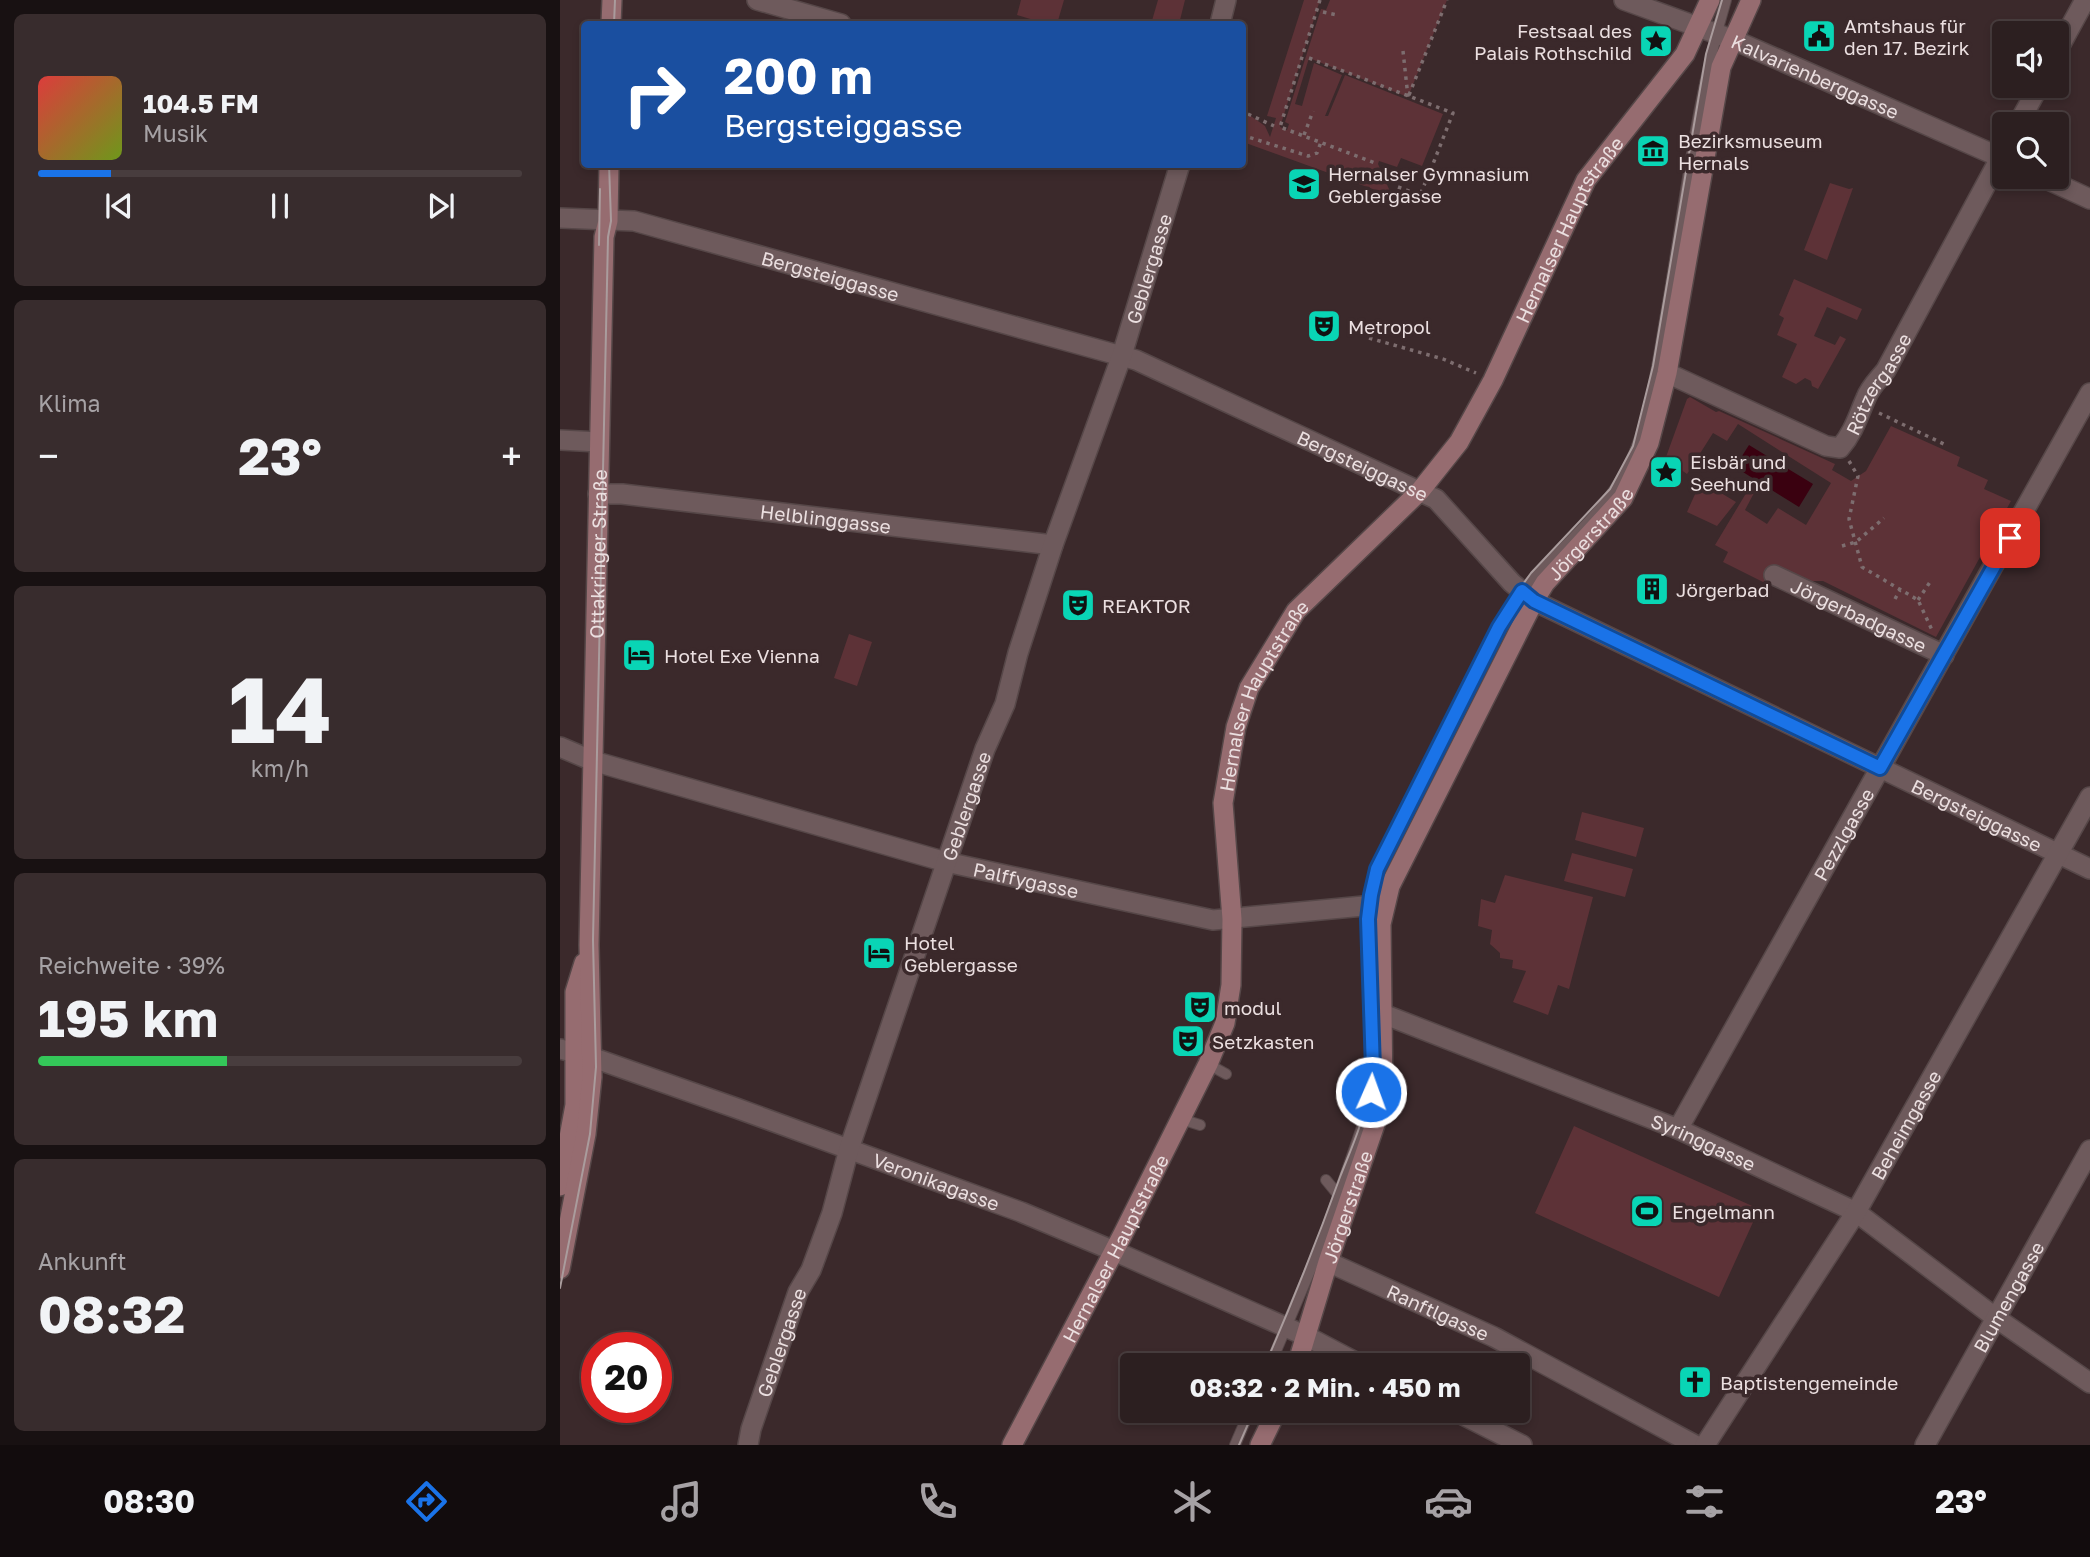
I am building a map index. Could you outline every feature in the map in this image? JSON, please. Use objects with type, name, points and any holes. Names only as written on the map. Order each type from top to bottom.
[{"type":"main road","points":[[611,21],[612,0]]},
{"type":"main road","points":[[1710,0],[1717,33]]},
{"type":"main road","points":[[1717,33],[1751,0]]},
{"type":"main road","name":"Jörgerstraße","points":[[1301,1353],[1343,1200],[1383,1101],[1381,924],[1377,904],[1394,875],[1528,596],[1545,583],[1623,498],[1649,443],[1667,373],[1721,67],[1717,33]]},
{"type":"main road","name":"Hernalser Hauptstraße","points":[[1012,1445],[1181,1119],[1217,1069],[1231,985],[1232,919],[1223,803],[1236,727],[1249,688],[1296,611],[1420,491],[1459,442],[1479,410],[1586,180],[1685,54],[1717,33]]},
{"type":"main road","name":"Ottakringer Straße","points":[[560,1186],[575,1105],[576,1053],[589,945],[604,237],[608,221],[609,168]]},
{"type":"main road","name":"Ottakringer Straße","points":[[560,1269],[586,1134],[592,1077],[576,1053]]},
{"type":"main road","points":[[1260,1445],[1271,1423]]},
{"type":"street","points":[[757,0],[830,21]]},
{"type":"street","points":[[1221,21],[1226,0]]},
{"type":"street","name":"Kalvarienberggasse","points":[[1624,0],[1717,33],[1992,150]]},
{"type":"street","points":[[2069,29],[2085,0]]},
{"type":"street","name":"Geblergasse","points":[[748,1445],[751,1429],[798,1292],[811,1270],[832,1213],[849,1149],[946,862],[985,750],[1005,704],[1018,653],[1053,545],[1122,355],[1179,168]]},
{"type":"street","name":"Rötzergasse","points":[[1667,373],[1826,446],[1840,447],[1848,439],[1867,395],[1886,370],[1992,175]]},
{"type":"street","points":[[2068,189],[2090,199]]},
{"type":"street","name":"Bergsteiggasse","points":[[560,218],[634,221],[1122,355],[1436,499],[1528,596],[2090,869]]},
{"type":"street","name":"Pezzlgasse","points":[[1678,1129],[2090,393]]},
{"type":"street","points":[[560,440],[599,442]]},
{"type":"street","name":"Helblinggasse","points":[[598,494],[622,494],[1053,545]]},
{"type":"street","name":"Jörgerbadgasse","points":[[1774,575],[1944,655]]},
{"type":"street","name":"Palffygasse","points":[[560,747],[593,761],[946,862],[1213,920],[1377,904]]},
{"type":"street","name":"Beheimgasse","points":[[1705,1445],[1856,1212],[2090,797]]},
{"type":"street","name":"Syringgasse","points":[[1383,1014],[1678,1129],[1856,1212],[1996,1318],[2090,1383]]},
{"type":"street","name":"Veronikagasse","points":[[576,1053],[1021,1212],[1306,1336],[1339,1353]]},
{"type":"street","name":"Blumengasse","points":[[1926,1445],[2090,1150]]},
{"type":"street","name":"Ranftlgasse","points":[[1328,1262],[1494,1336],[1695,1445]]},
{"type":"street","points":[[1478,1423],[1522,1445]]},
{"type":"lane","points":[[1528,596],[1606,501],[1622,478],[1635,449],[1657,366],[1709,64],[1726,0]]},
{"type":"lane","points":[[1275,1353],[1343,1200],[1368,1107],[1373,1079],[1377,904]]},
{"type":"lane","points":[[1181,1119],[1200,1125]]},
{"type":"lane","points":[[1326,1180],[1343,1200]]},
{"type":"lane","points":[[1235,1445],[1244,1423]]},
{"type":"path","points":[[1320,0],[1280,127],[1378,164]]},
{"type":"path","points":[[1408,96],[1447,0]]},
{"type":"path","points":[[1323,12],[1337,15]]},
{"type":"path","points":[[1403,51],[1408,96]]},
{"type":"path","points":[[1309,58],[1453,113],[1430,169]]},
{"type":"path","points":[[1304,136],[1313,111]]},
{"type":"path","points":[[1248,114],[1274,126]]},
{"type":"path","points":[[1246,136],[1308,156],[1317,153],[1321,142]]},
{"type":"path","points":[[1398,187],[1420,195],[1428,176]]},
{"type":"path","points":[[1368,338],[1443,359],[1477,374]]},
{"type":"path","points":[[1863,406],[1946,445]]},
{"type":"path","points":[[1840,447],[1858,476],[1849,519],[1862,567],[1918,600],[1930,582]]},
{"type":"path","points":[[1842,545],[1856,542],[1884,519]]},
{"type":"path","points":[[1895,599],[1900,590]]},
{"type":"shaded area","points":[[1021,0],[1064,0],[1058,21],[1037,21],[1017,15]]},
{"type":"shaded area","points":[[1158,0],[1185,0],[1180,21],[1152,21]]},
{"type":"shaded area","points":[[1304,0],[1320,0],[1280,127],[1287,130],[1289,124],[1285,122],[1321,9],[1326,10],[1330,0],[1447,0],[1408,97],[1309,58],[1295,104],[1302,106],[1314,63],[1342,75],[1325,116],[1328,116],[1345,75],[1443,114],[1422,166],[1401,158],[1397,167],[1379,161],[1392,196],[1246,143],[1248,114],[1265,126],[1270,137],[1276,118],[1267,116]]},
{"type":"shaded area","points":[[1830,183],[1853,188],[1827,260],[1804,250]]},
{"type":"shaded area","points":[[1794,279],[1862,309],[1857,320],[1827,307],[1814,336],[1835,345],[1840,336],[1846,339],[1818,389],[1805,378],[1796,384],[1782,377],[1797,344],[1777,335],[1784,318],[1779,315]]},
{"type":"shaded area","points":[[1690,397],[1716,412],[1719,411],[1835,464],[1832,470],[1851,481],[1866,471],[1891,426],[1960,457],[1957,466],[1988,480],[1984,489],[2011,501],[1936,637],[1823,581],[1805,581],[1773,566],[1765,583],[1723,562],[1728,552],[1715,545],[1748,490],[1754,493],[1745,510],[1767,524],[1778,508],[1806,525],[1831,483],[1738,424],[1727,441],[1713,433],[1687,474],[1677,467],[1668,481],[1658,479]]},
{"type":"shaded area","points":[[1749,445],[1813,484],[1799,507],[1735,467]]},
{"type":"shaded area","points":[[1701,481],[1736,502],[1717,526],[1687,512]]},
{"type":"shaded area","points":[[849,634],[872,642],[857,686],[834,678]]},
{"type":"shaded area","points":[[1582,812],[1644,828],[1636,857],[1575,840]]},
{"type":"shaded area","points":[[1572,853],[1633,869],[1625,897],[1564,881]]},
{"type":"shaded area","points":[[1505,875],[1593,897],[1569,989],[1558,985],[1548,1015],[1513,1002],[1526,971],[1512,968],[1513,960],[1500,958],[1500,953],[1490,944],[1492,930],[1478,926],[1481,899],[1495,903]]},
{"type":"shaded area","name":"Engelmann","points":[[1574,1126],[1759,1209],[1719,1297],[1535,1213]]},
{"type":"tram line","points":[[614,21],[615,0]]},
{"type":"tram line","points":[[1270,1353],[1356,1137],[1365,1106],[1369,1066],[1365,916],[1369,887],[1378,858],[1500,616],[1531,573],[1610,489],[1633,446],[1653,366],[1706,54],[1722,0]]},
{"type":"tram line","points":[[560,1288],[590,1134],[596,1067],[593,940],[608,237],[611,221],[609,168]]},
{"type":"tram line","points":[[599,245],[600,189]]},
{"type":"tram line","points":[[1239,1445],[1248,1423]]},
{"type":"place","name":"Amtshaus für den 17. Bezirk","points":[[1819,36]]},
{"type":"place","name":"Festsaal des Palais Rothschild","points":[[1656,41]]},
{"type":"place","name":"Bezirksmuseum Hernals","points":[[1653,151]]},
{"type":"place","name":"Hernalser Gymnasium Geblergasse","points":[[1304,184]]},
{"type":"place","name":"Metropol","points":[[1324,326]]},
{"type":"place","name":"Eisbär und Seehund","points":[[1666,472]]},
{"type":"place","name":"Jörgerbad","points":[[1652,589]]},
{"type":"place","name":"REAKTOR","points":[[1078,605]]},
{"type":"place","name":"Hotel Exe Vienna","points":[[639,655]]},
{"type":"place","name":"Hotel Geblergasse","points":[[879,953]]},
{"type":"place","name":"modul","points":[[1200,1007]]},
{"type":"place","name":"Setzkasten","points":[[1188,1041]]},
{"type":"place","name":"Engelmann","points":[[1647,1211]]},
{"type":"place","name":"Baptistengemeinde","points":[[1695,1382]]},
{"type":"route","points":[[1371,1092],[1373,1069],[1368,919],[1377,869],[1499,627],[1511,604],[1522,591],[1534,601],[1880,768],[2010,538]]}]
